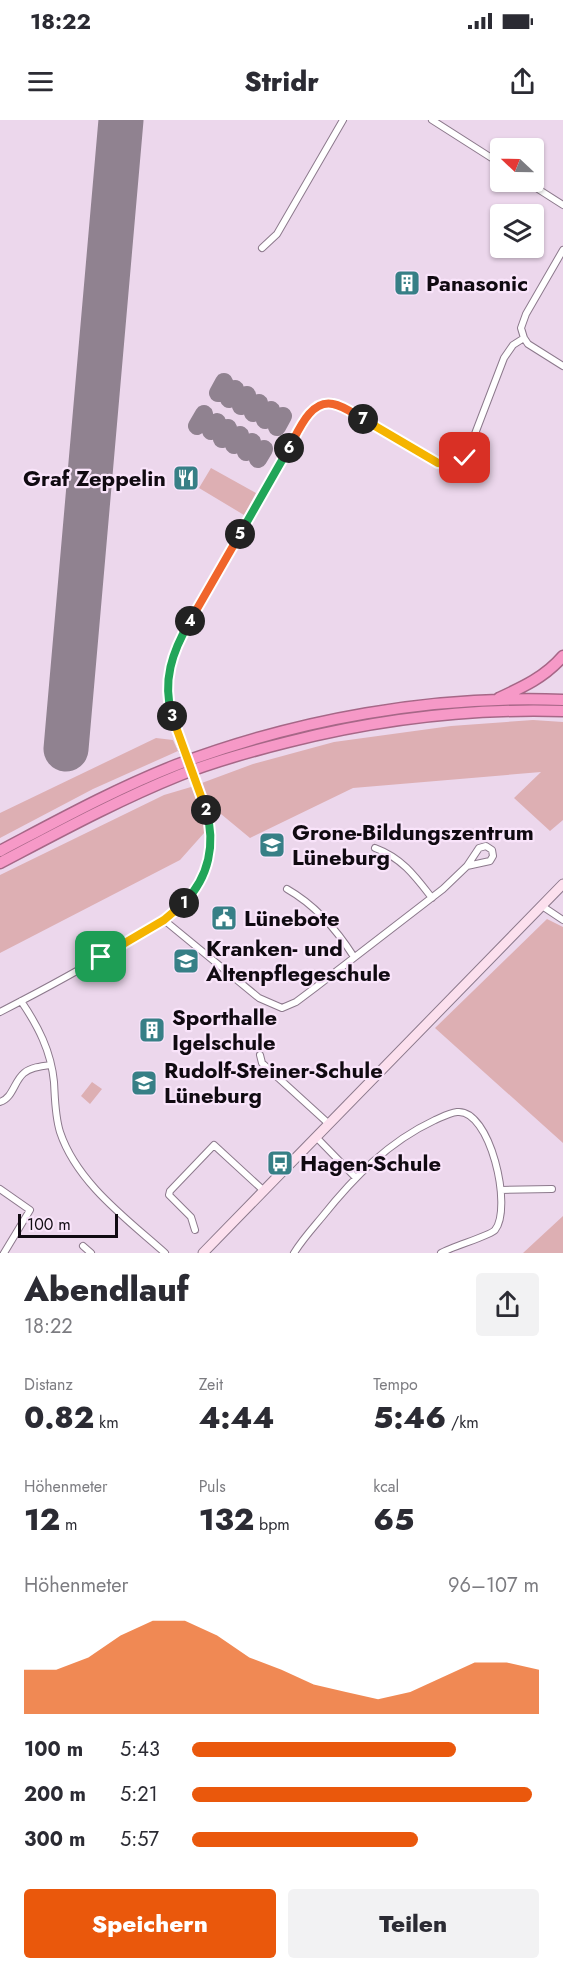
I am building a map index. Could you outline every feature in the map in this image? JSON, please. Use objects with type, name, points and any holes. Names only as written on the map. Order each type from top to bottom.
[{"type":"highway","points":[[493,700],[546,674],[563,656]]},
{"type":"highway","points":[[0,851],[115,792],[175,766],[256,739],[361,714],[409,707],[493,700],[563,700]]},
{"type":"highway","points":[[0,863],[118,802],[205,766],[262,749],[362,725],[470,712],[563,711]]},
{"type":"main road","points":[[203,1253],[563,884]]},
{"type":"street","points":[[262,248],[277,234],[343,120]]},
{"type":"street","points":[[432,120],[490,157]]},
{"type":"street","points":[[542,192],[563,206]]},
{"type":"street","points":[[563,250],[526,314],[521,328],[524,338],[535,350],[563,366]]},
{"type":"street","points":[[0,1012],[77,972],[164,920],[183,904],[197,887],[208,860],[211,834],[206,810],[170,711],[168,674],[182,635],[310,413],[322,405],[334,404],[438,463],[455,465],[460,463],[468,452],[504,358],[513,345],[524,338]]},
{"type":"street","points":[[375,848],[399,860],[411,871],[432,898]]},
{"type":"street","points":[[164,920],[260,998],[282,1008],[296,1002],[432,898],[467,866]]},
{"type":"street","points":[[287,889],[300,896],[324,918],[354,957]]},
{"type":"street","points":[[542,906],[563,920]]},
{"type":"street","points":[[21,1001],[43,1038],[51,1065],[57,1120],[63,1140],[73,1160],[96,1188],[165,1253]]},
{"type":"street","points":[[260,1055],[262,1063],[329,1124]]},
{"type":"street","points":[[0,1102],[8,1097],[25,1071],[51,1065]]},
{"type":"street","points":[[294,1253],[355,1176],[402,1138],[428,1124],[459,1112],[474,1120],[494,1158],[501,1190],[500,1218],[496,1229],[489,1235],[441,1253]]},
{"type":"street","points":[[316,1137],[355,1176]]},
{"type":"street","points":[[195,1230],[191,1217],[169,1195],[214,1145],[263,1190]]},
{"type":"street","points":[[501,1190],[552,1188]]},
{"type":"street","points":[[0,1189],[30,1210],[4,1253]]},
{"type":"street","points":[[83,1246],[91,1253]]},
{"type":"shaded area","points":[[211,468],[256,493],[244,515],[199,488]]},
{"type":"shaded area","points":[[533,720],[563,722],[563,820],[550,831],[514,798],[541,772],[353,788],[250,838],[221,814],[180,860],[0,953],[0,875],[164,795],[253,764],[334,742],[451,726]]},
{"type":"shaded area","points":[[156,738],[173,740],[178,751],[93,789],[0,838],[0,813]]},
{"type":"shaded area","points":[[547,919],[563,927],[563,1143],[435,1028]]},
{"type":"shaded area","points":[[92,1082],[102,1089],[90,1104],[81,1096]]},
{"type":"shaded area","points":[[563,1216],[563,1253],[523,1253]]},
{"type":"taxiway","points":[[218,393],[224,382]]},
{"type":"taxiway","points":[[229,399],[235,389]]},
{"type":"taxiway","points":[[241,406],[247,395]]},
{"type":"taxiway","points":[[253,413],[259,403]]},
{"type":"taxiway","points":[[265,420],[271,410]]},
{"type":"taxiway","points":[[197,426],[204,414]]},
{"type":"taxiway","points":[[277,427],[283,416]]},
{"type":"taxiway","points":[[211,431],[217,422]]},
{"type":"taxiway","points":[[222,439],[228,428]]},
{"type":"taxiway","points":[[234,445],[240,435]]},
{"type":"taxiway","points":[[246,452],[252,442]]},
{"type":"taxiway","points":[[258,459],[264,449]]},
{"type":"runway","points":[[66,749],[121,120]]},
{"type":"place","name":"Panasonic","points":[[407,283]]},
{"type":"place","name":"Graf Zeppelin","points":[[186,478]]},
{"type":"place","name":"Grone-Bildungszentrum Lüneburg","points":[[272,845]]},
{"type":"place","name":"Lünebote","points":[[224,918]]},
{"type":"place","name":"Kranken- und Altenpflegeschule","points":[[186,961]]},
{"type":"place","name":"Sporthalle Igelschule","points":[[152,1030]]},
{"type":"place","name":"Rudolf-Steiner-Schule Lüneburg","points":[[144,1083]]},
{"type":"place","name":"Hagen-Schule","points":[[280,1163]]},
{"type":"route","points":[[101,957],[173,914],[191,896],[206,867],[211,845],[210,826],[170,711],[167,683],[170,665],[182,635],[310,413],[322,405],[334,404],[438,463],[448,466],[455,465],[465,458]]}]
